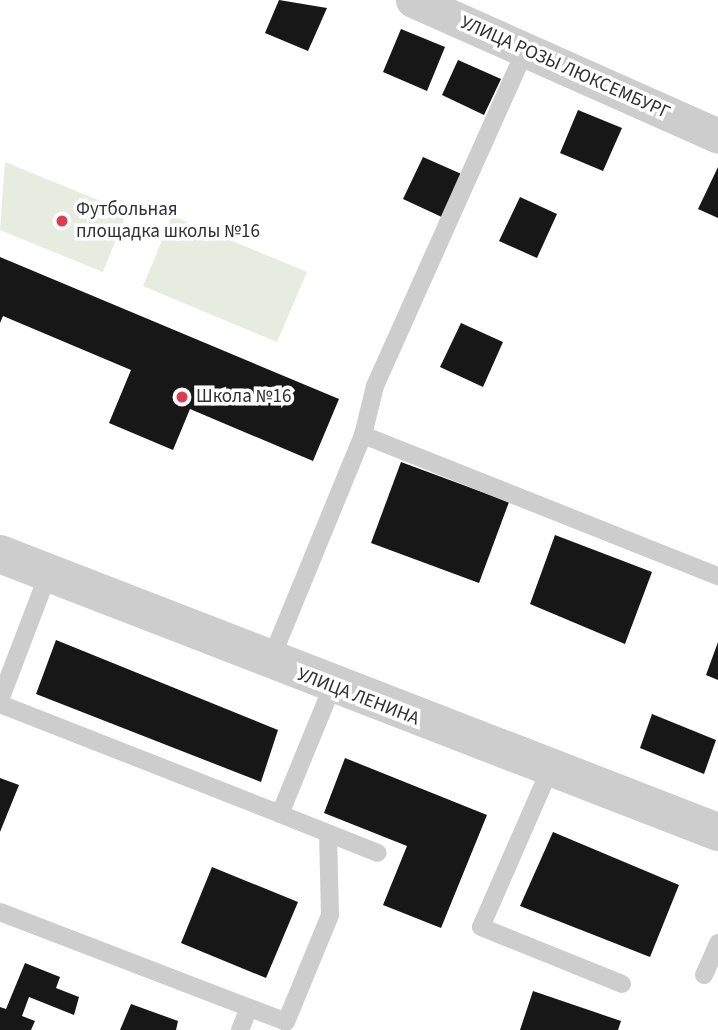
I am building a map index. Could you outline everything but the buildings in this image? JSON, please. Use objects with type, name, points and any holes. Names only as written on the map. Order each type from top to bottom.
[{"type":"street","name":"УЛИЦА РОЗЫ ЛЮКСЕМБУРГ","points":[[413,0],[718,136]]},
{"type":"street","name":"УЛИЦА ЛЕНИНА","points":[[0,554],[269,664],[718,832]]},
{"type":"lane","points":[[269,664],[363,435],[376,386],[525,51]]},
{"type":"lane","points":[[363,435],[718,576]]},
{"type":"lane","points":[[48,574],[0,702],[378,853]]},
{"type":"lane","points":[[280,814],[332,687]]},
{"type":"lane","points":[[550,769],[481,927],[622,984]]},
{"type":"lane","points":[[0,912],[286,1022],[330,915],[328,834]]},
{"type":"lane","points":[[704,975],[718,943]]},
{"type":"lane","points":[[240,1030],[249,1008]]},
{"type":"shaded area","name":"Футбольная площадка школы №16","points":[[5,162],[127,212],[103,272],[0,230]]},
{"type":"shaded area","points":[[172,216],[307,272],[277,342],[143,286]]},
{"type":"place","name":"Футбольная площадка школы №16","points":[[62,221]]},
{"type":"place","name":"Школа №16","points":[[182,397]]}]
